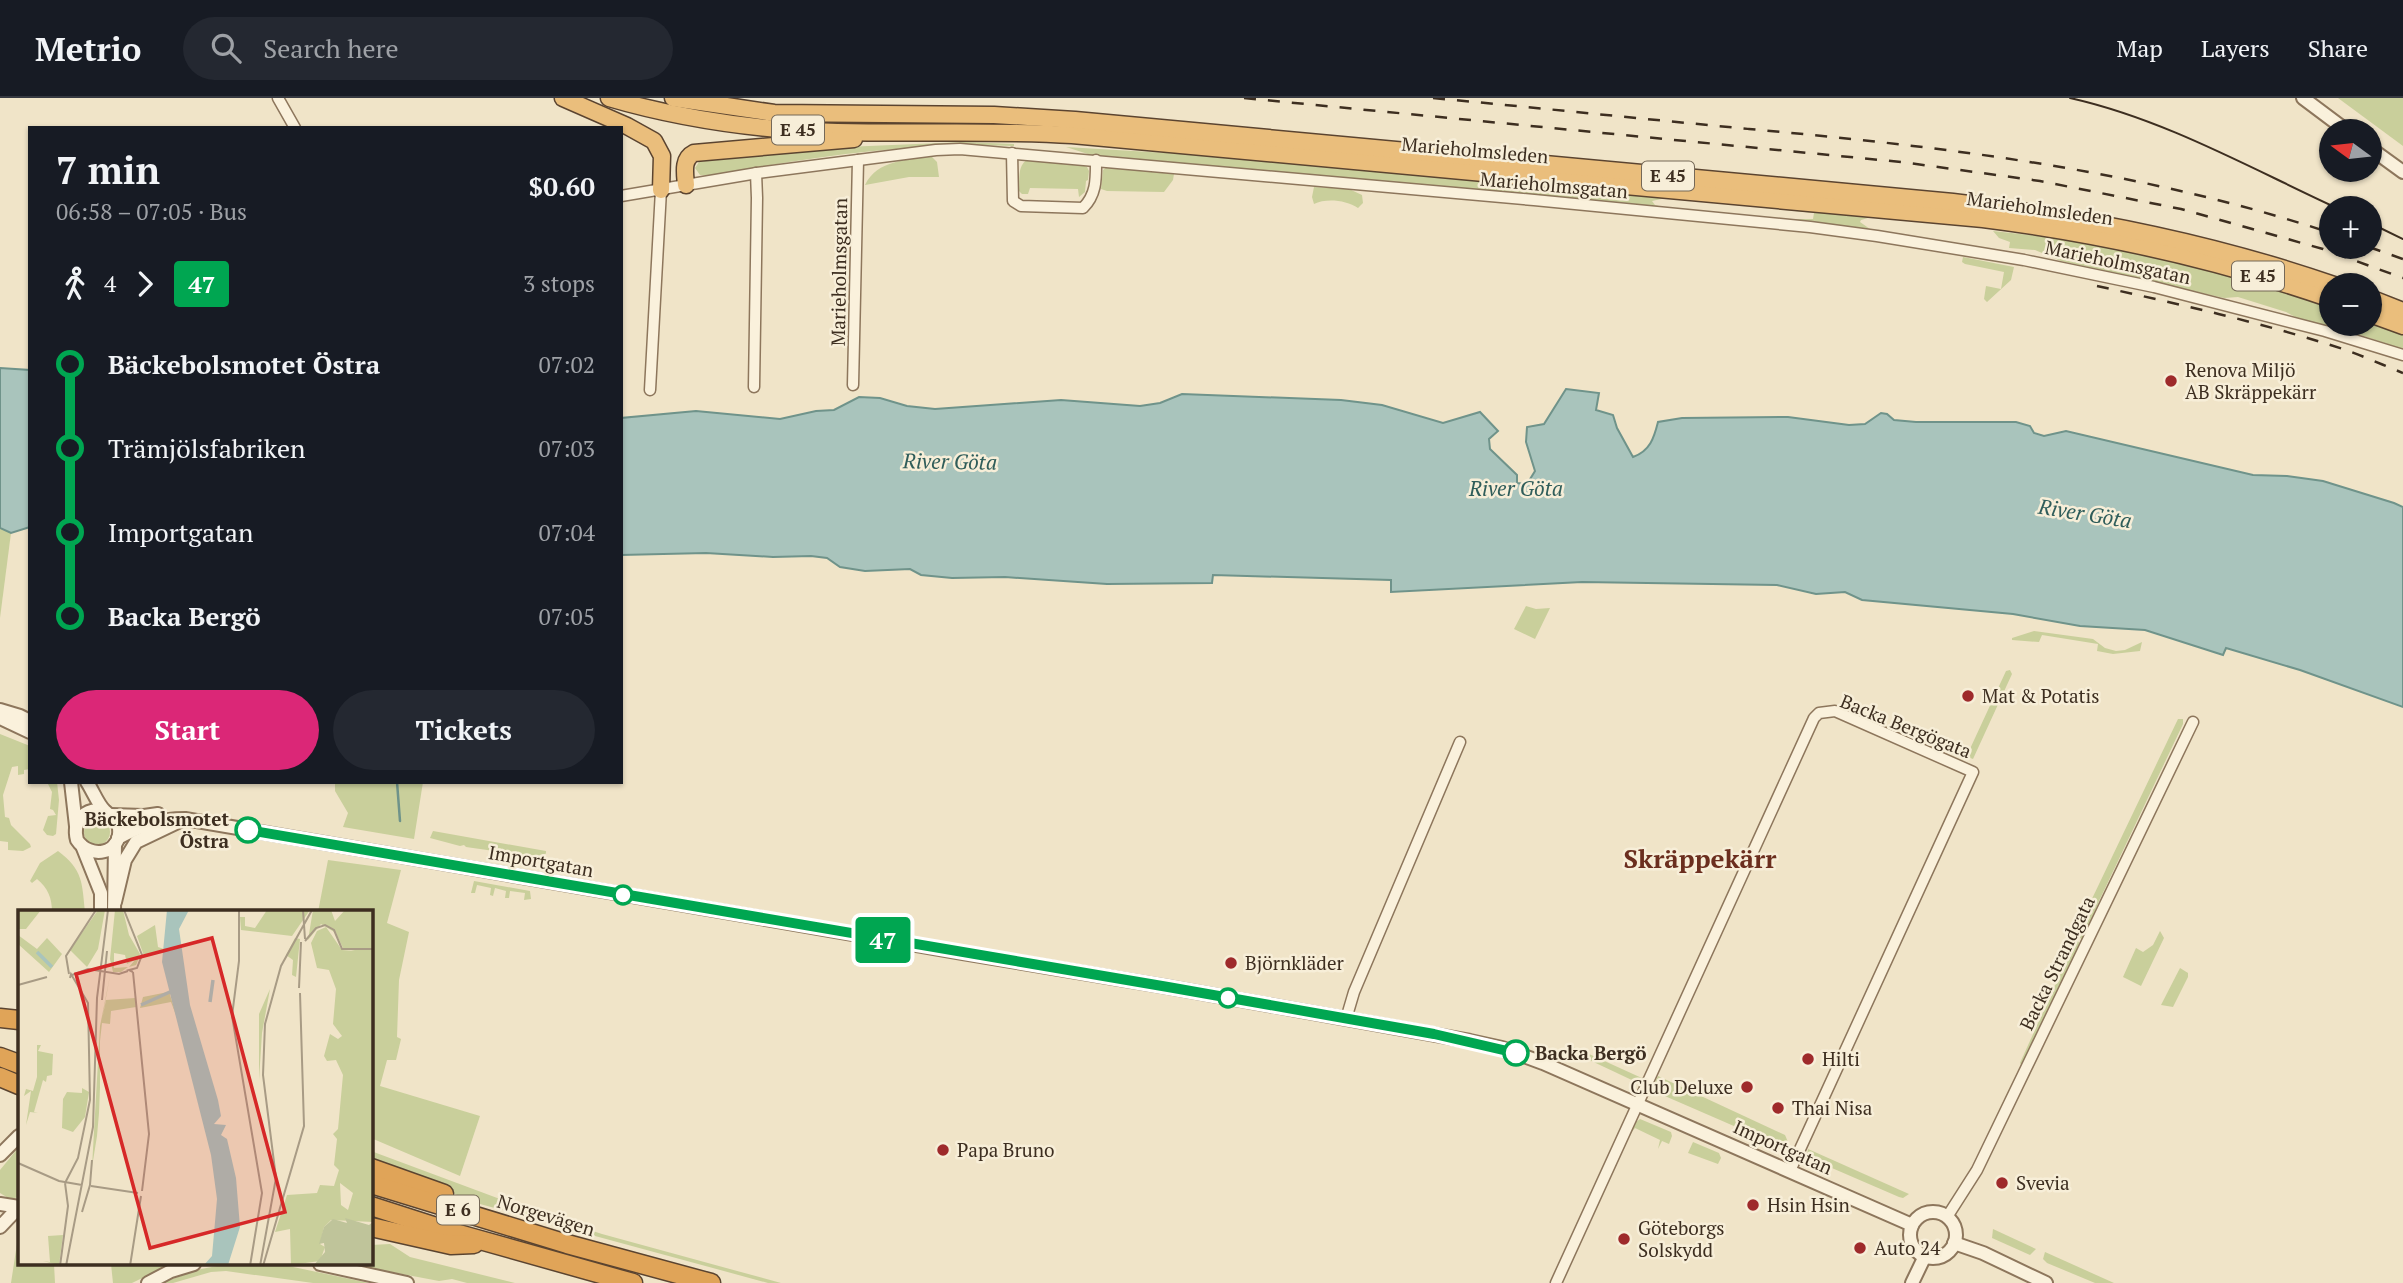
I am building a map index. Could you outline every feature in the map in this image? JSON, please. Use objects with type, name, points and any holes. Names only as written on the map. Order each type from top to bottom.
[{"type":"highway","points":[[563,98],[654,141],[662,156],[661,190]]},
{"type":"highway","name":"Marieholmsleden","points":[[608,98],[648,109],[735,125],[790,130],[1020,132],[1137,140],[1983,219],[2124,242],[2213,263],[2319,295]]},
{"type":"highway","name":"Marieholmsleden","points":[[673,98],[774,113],[994,115],[1075,120],[2018,209],[2129,228],[2233,253],[2319,280]]},
{"type":"highway","points":[[686,186],[686,162],[694,153],[910,133]]},
{"type":"highway","points":[[2382,303],[2403,311]]},
{"type":"highway","points":[[2382,318],[2403,326]]},
{"type":"highway","points":[[0,1017],[18,1020]]},
{"type":"highway","points":[[0,1057],[18,1064]]},
{"type":"highway","points":[[0,1077],[18,1085]]},
{"type":"highway","points":[[373,1169],[510,1218],[567,1244]]},
{"type":"highway","name":"Norgevägen","points":[[373,1185],[567,1244],[711,1283]]},
{"type":"highway","name":"E 6","points":[[373,1207],[633,1283]]},
{"type":"highway","points":[[373,1227],[451,1245],[493,1243]]},
{"type":"street","points":[[278,98],[294,126]]},
{"type":"street","points":[[2303,98],[2331,119]]},
{"type":"street","name":"Marieholmsgatan","points":[[623,196],[755,173],[948,150],[1096,160],[1719,218],[1877,236],[2025,260],[2141,284],[2325,331],[2403,355]]},
{"type":"street","points":[[1012,153],[1013,201],[1021,206],[1083,208],[1090,201],[1096,183],[1096,160]]},
{"type":"street","points":[[2382,157],[2403,172]]},
{"type":"street","name":"Marieholmsgatan","points":[[853,385],[858,160]]},
{"type":"street","points":[[754,387],[757,198],[755,173]]},
{"type":"street","points":[[650,390],[661,190]]},
{"type":"street","points":[[0,710],[28,720]]},
{"type":"street","name":"Backa Bergögata","points":[[1637,1105],[1814,718],[1819,713],[1835,711],[1973,772],[1790,1171]]},
{"type":"street","points":[[0,718],[28,731]]},
{"type":"street","name":"Backa Strandgata","points":[[1947,1217],[1977,1170],[2193,722]]},
{"type":"street","points":[[1346,1019],[1354,992],[1460,742]]},
{"type":"street","points":[[71,784],[76,838],[83,848],[101,892],[101,910]]},
{"type":"street","points":[[89,784],[118,824],[115,907]]},
{"type":"street","points":[[76,826],[87,812],[95,810],[108,813]]},
{"type":"street","name":"Importgatan","points":[[108,813],[144,816],[173,813],[185,819]]},
{"type":"street","name":"Importgatan","points":[[116,841],[134,829],[163,819],[185,819],[1434,1034],[1502,1048],[1543,1063],[1912,1226]]},
{"type":"street","points":[[115,907],[125,860],[136,842],[185,819]]},
{"type":"street","points":[[83,848],[92,853],[100,853],[107,851],[116,841]]},
{"type":"street","points":[[1556,1283],[1637,1105]]},
{"type":"street","points":[[0,1155],[18,1137]]},
{"type":"street","points":[[0,1204],[18,1207]]},
{"type":"street","points":[[0,1227],[18,1208]]},
{"type":"street","points":[[1938,1212],[1947,1217],[1955,1229],[1954,1243],[1942,1256],[1924,1256],[1912,1243],[1912,1226],[1919,1217],[1928,1213],[1938,1212]]},
{"type":"street","points":[[1954,1243],[1983,1253],[2046,1283]]},
{"type":"street","points":[[1912,1283],[1924,1256]]},
{"type":"street","points":[[148,1283],[187,1266]]},
{"type":"street","points":[[329,1266],[407,1283]]},
{"type":"green space","points":[[2338,98],[2403,98],[2403,146],[2382,130],[2382,119],[2366,119]]},
{"type":"green space","points":[[964,142],[1014,146],[938,146],[861,152],[709,176],[700,175],[695,168],[699,162],[710,160],[845,147]]},
{"type":"green space","points":[[1066,147],[1267,159],[1868,215],[1868,218],[1860,222],[1870,229],[1780,219],[1813,219],[1814,213],[1666,198],[1652,201],[1662,207],[1091,155]]},
{"type":"green space","points":[[932,157],[937,162],[939,177],[909,177],[865,185],[877,170],[894,162]]},
{"type":"green space","points":[[1027,160],[1087,167],[1089,171],[1085,192],[1079,197],[1078,189],[1030,188],[1028,194],[1022,194],[1019,191],[1020,174]]},
{"type":"green space","points":[[1107,167],[1174,174],[1164,192],[1107,191],[1101,189],[1103,170]]},
{"type":"green space","points":[[1314,187],[1349,189],[1362,195],[1363,203],[1358,208],[1336,201],[1314,204]]},
{"type":"green space","points":[[1993,231],[2079,242],[2206,269],[2319,302],[2319,324],[2238,297],[2224,298],[2061,261],[2035,250],[2009,248],[2010,242],[1999,238]]},
{"type":"green space","points":[[1963,257],[2014,267],[2011,280],[1987,302],[1984,299],[1986,286],[2001,289],[2004,272],[1965,264],[1962,262]]},
{"type":"green space","points":[[2382,325],[2403,334],[2403,349],[2363,336],[2382,336]]},
{"type":"green space","points":[[0,528],[11,533],[0,618]]},
{"type":"green space","points":[[1526,606],[1536,609],[1550,608],[1535,639],[1514,629]]},
{"type":"green space","points":[[2034,631],[2093,639],[2105,648],[2116,651],[2142,642],[2140,651],[2113,654],[2097,651],[2098,644],[2042,635],[2039,642],[2012,640]]},
{"type":"green space","points":[[2010,670],[2012,674],[1973,759],[1960,754],[1962,749],[1969,751],[2006,671]]},
{"type":"green space","points":[[2178,719],[2183,719],[2183,724],[2099,901],[2083,941],[2077,934],[2089,905]]},
{"type":"green space","points":[[0,734],[28,745],[28,769],[18,775],[18,766],[12,767],[3,795],[5,817],[9,818],[11,825],[31,847],[23,851],[8,850],[8,842],[0,841]]},
{"type":"green space","points":[[48,784],[57,784],[59,800],[56,834],[53,836],[47,835],[43,830],[48,816],[56,815],[50,809],[52,792]]},
{"type":"green space","points":[[335,784],[423,784],[414,839],[343,827],[348,813],[335,791]]},
{"type":"green space","points":[[97,819],[106,823],[110,832],[106,841],[97,845],[88,841],[84,832],[88,823]]},
{"type":"green space","points":[[433,831],[546,853],[543,858],[460,846],[430,838]]},
{"type":"green space","points":[[58,851],[72,864],[80,877],[85,910],[52,910],[47,890],[37,879],[32,883],[30,881],[40,863]]},
{"type":"green space","points":[[328,860],[401,870],[387,923],[409,932],[399,980],[397,1037],[401,1039],[396,1060],[387,1060],[380,1086],[480,1116],[460,1176],[373,1139],[373,910],[318,910]]},
{"type":"green space","points":[[474,881],[530,891],[531,899],[524,900],[525,893],[510,891],[509,898],[505,898],[506,891],[495,888],[493,896],[490,895],[491,888],[477,885],[475,893],[471,893]]},
{"type":"green space","points":[[2160,931],[2164,938],[2141,986],[2123,977],[2136,948],[2143,952],[2153,945]]},
{"type":"green space","points":[[2076,939],[2081,945],[2022,1066],[2020,1063]]},
{"type":"green space","points":[[2180,968],[2188,973],[2188,977],[2173,1007],[2161,1005]]},
{"type":"green space","points":[[1567,1044],[1644,1079],[1642,1083],[1636,1082],[1566,1049]]},
{"type":"green space","points":[[1658,1076],[1785,1135],[1787,1147],[1651,1090]]},
{"type":"green space","points":[[1640,1119],[1671,1132],[1669,1144],[1662,1141],[1658,1149],[1660,1140],[1635,1128],[1630,1134]]},
{"type":"green space","points":[[1693,1142],[1719,1153],[1721,1158],[1718,1164],[1688,1153]]},
{"type":"green space","points":[[18,1148],[18,1197],[10,1199],[0,1193],[0,1170]]},
{"type":"green space","points":[[1808,1149],[1909,1194],[1903,1198],[1899,1197],[1811,1159],[1807,1156]]},
{"type":"green space","points":[[373,1152],[546,1216],[781,1283],[768,1283],[573,1230],[504,1208],[502,1210],[373,1162]]},
{"type":"green space","points":[[1993,1229],[2036,1249],[2030,1255],[1992,1238]]},
{"type":"green space","points":[[18,1237],[18,1266],[54,1266],[55,1283],[11,1283]]},
{"type":"green space","points":[[390,1244],[410,1257],[515,1283],[467,1283],[452,1279],[439,1281],[360,1266],[373,1266],[373,1245]]},
{"type":"green space","points":[[2045,1252],[2114,1283],[2095,1283],[2047,1263],[2043,1259]]},
{"type":"green space","points":[[111,1266],[167,1266],[132,1283],[113,1283]]},
{"type":"green space","points":[[217,1266],[288,1266],[369,1283],[313,1283],[226,1271],[211,1272],[173,1283],[161,1283]]},
{"type":"water","points":[[0,368],[28,370],[28,528],[11,533],[0,528]]},
{"type":"water","name":"River Göta","points":[[1566,389],[1599,393],[1596,410],[1613,415],[1633,457],[1644,451],[1650,443],[1658,422],[1682,418],[1788,417],[1849,425],[1865,424],[1881,413],[1894,420],[1916,422],[2016,422],[2030,426],[2034,433],[2044,436],[2066,431],[2253,475],[2323,481],[2394,503],[2403,507],[2403,707],[2300,670],[2226,648],[2223,655],[2145,630],[2080,626],[2013,614],[1862,600],[1845,592],[1816,594],[1777,585],[1582,582],[1391,592],[1391,580],[1213,575],[1212,583],[1107,584],[1005,577],[952,578],[921,575],[910,569],[865,571],[840,567],[827,558],[811,556],[706,553],[623,555],[623,418],[696,411],[780,419],[834,410],[859,397],[880,398],[907,406],[935,409],[1061,400],[1140,406],[1160,403],[1182,394],[1341,400],[1382,405],[1443,423],[1480,412],[1498,431],[1489,439],[1490,449],[1517,475],[1517,483],[1527,484],[1535,471],[1526,442],[1527,427],[1544,424]]},
{"type":"waterway","points":[[397,784],[400,821]]},
{"type":"tram line","points":[[2070,98],[2105,107],[2173,131],[2319,199]]},
{"type":"tram line","points":[[2382,229],[2403,239]]},
{"type":"railway","points":[[1244,98],[1901,162],[2040,181],[2181,209],[2323,249],[2403,278]]},
{"type":"railway","points":[[1433,98],[1970,153],[2116,177],[2260,211],[2319,229]]},
{"type":"railway","points":[[2382,252],[2403,259]]},
{"type":"railway","points":[[2097,286],[2282,331],[2343,349],[2403,373]]},
{"type":"bus line","name":"47","points":[[248,830],[1113,977],[1434,1034],[1516,1053]]},
{"type":"place","name":"Renova Miljö AB Skräppekärr","points":[[2171,381]]},
{"type":"place","name":"Mat & Potatis","points":[[1968,696]]},
{"type":"place","name":"Bäckebolsmotet Östra","points":[[248,830]]},
{"type":"place","name":"Björnkläder","points":[[1231,963]]},
{"type":"place","name":"Backa Bergö","points":[[1516,1053]]},
{"type":"place","name":"Hilti","points":[[1808,1059]]},
{"type":"place","name":"Club Deluxe","points":[[1747,1087]]},
{"type":"place","name":"Thai Nisa","points":[[1778,1108]]},
{"type":"place","name":"Papa Bruno","points":[[943,1150]]},
{"type":"place","name":"Svevia","points":[[2002,1183]]},
{"type":"place","name":"Hsin Hsin","points":[[1753,1205]]},
{"type":"place","name":"Göteborgs Solskydd","points":[[1624,1239]]},
{"type":"place","name":"Auto 24","points":[[1860,1248]]},
{"type":"district","name":"Skräppekärr","points":[[1700,859]]}]
